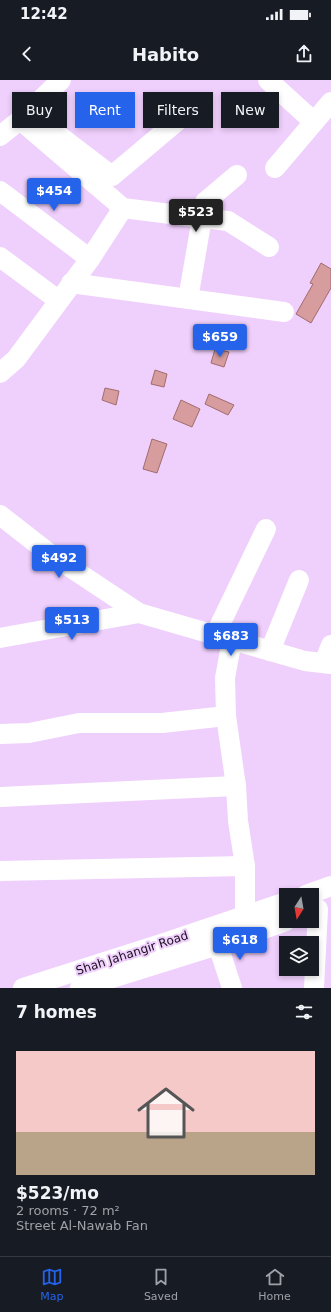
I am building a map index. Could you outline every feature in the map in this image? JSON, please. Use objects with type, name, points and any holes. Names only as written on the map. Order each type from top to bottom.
[{"type":"street","points":[[49,92],[62,80]]},
{"type":"street","points":[[268,80],[314,122]]},
{"type":"street","points":[[275,168],[331,102]]},
{"type":"street","points":[[0,136],[12,126]]},
{"type":"street","points":[[39,128],[107,183],[123,208]]},
{"type":"street","points":[[107,183],[170,128]]},
{"type":"street","points":[[188,299],[205,202],[237,174]]},
{"type":"street","points":[[0,191],[90,259]]},
{"type":"street","points":[[123,208],[228,220],[269,248]]},
{"type":"street","points":[[3,364],[16,358],[90,259],[123,208]]},
{"type":"street","points":[[0,257],[58,300]]},
{"type":"street","points":[[71,283],[284,312]]},
{"type":"street","points":[[0,515],[50,554],[139,613],[305,661],[327,664],[331,645]]},
{"type":"street","points":[[245,916],[246,866],[238,821],[236,786],[226,716],[223,638],[266,530]]},
{"type":"street","points":[[270,651],[299,580]]},
{"type":"street","points":[[0,638],[139,613]]},
{"type":"street","points":[[0,734],[30,733],[79,723],[162,723],[226,716]]},
{"type":"street","points":[[0,797],[236,786]]},
{"type":"street","points":[[0,872],[246,866]]},
{"type":"street","points":[[319,901],[331,886]]},
{"type":"street","name":"Shah Jahangir Road","points":[[23,988],[279,904]]},
{"type":"street","name":"Shah Jahangir Road","points":[[80,988],[111,983],[279,923]]},
{"type":"street","points":[[314,988],[323,963],[319,928]]},
{"type":"street","points":[[218,945],[232,988]]},
{"type":"building","points":[[321,263],[331,269],[331,288],[311,323],[296,314],[313,284],[310,283]]},
{"type":"building","points":[[215,349],[229,352],[224,367],[211,363]]},
{"type":"building","points":[[155,370],[167,374],[164,387],[151,384]]},
{"type":"building","points":[[105,388],[119,391],[116,405],[102,400]]},
{"type":"building","points":[[209,394],[234,405],[228,415],[205,404]]},
{"type":"building","points":[[181,400],[200,409],[192,427],[173,419]]},
{"type":"building","points":[[152,439],[167,444],[157,473],[143,469]]}]
